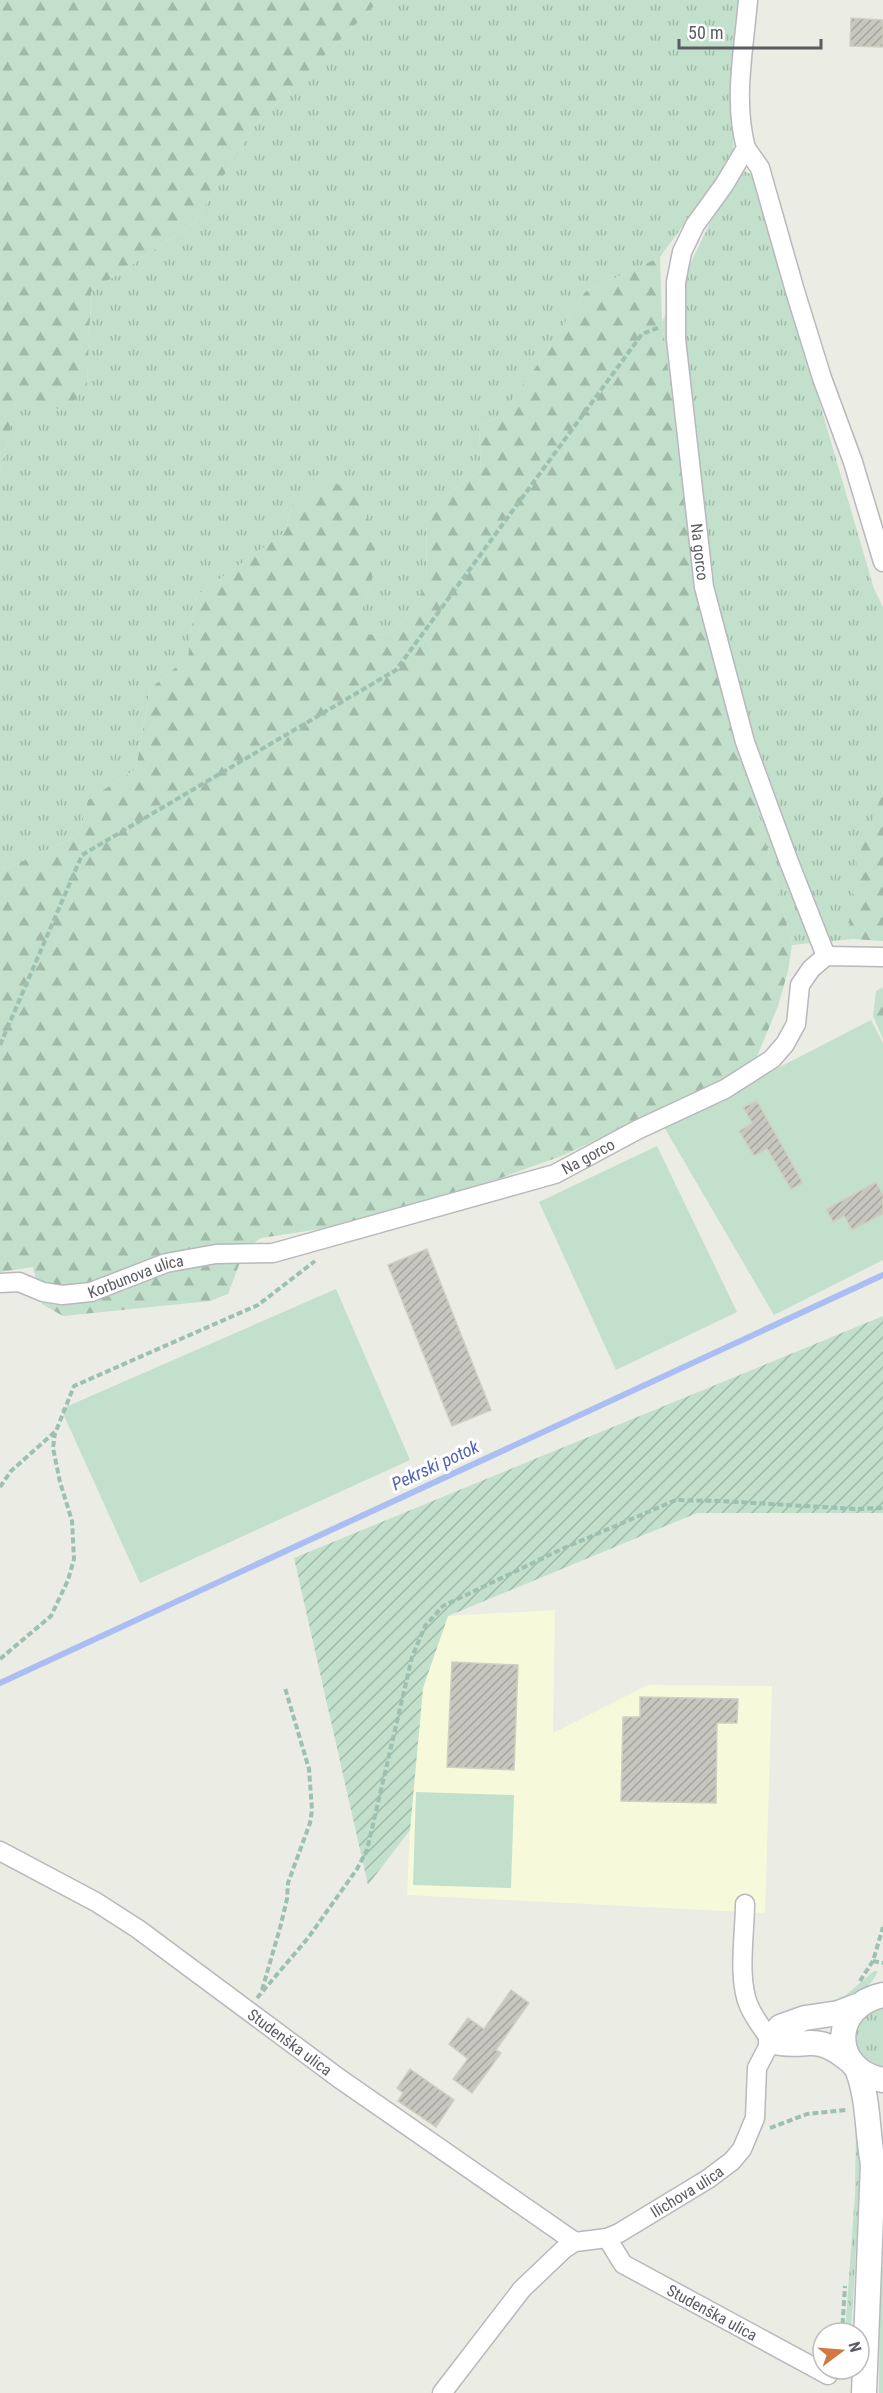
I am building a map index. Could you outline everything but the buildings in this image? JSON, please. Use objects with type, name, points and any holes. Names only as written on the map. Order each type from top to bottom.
[{"type":"main road","points":[[864,2393],[873,2164],[868,2140],[866,2101],[844,2045],[843,2031],[848,2017],[865,1996],[878,1967]]},
{"type":"main road","points":[[865,1996],[839,2013],[805,2018],[780,2027],[771,2042],[787,2046],[800,2042],[824,2044],[836,2049],[854,2066],[883,2080]]},
{"type":"main road","points":[[873,2164],[883,2136]]},
{"type":"street","points":[[748,0],[739,107],[741,128],[746,148],[760,168],[822,378],[853,462],[883,562]]},
{"type":"street","name":"Na gorco","points":[[273,1253],[555,1174],[637,1130],[725,1089],[772,1059],[785,1044],[796,1024],[800,985],[811,969],[826,956],[745,742],[704,586],[676,321],[676,282],[682,252],[695,225],[724,185],[746,148]]},
{"type":"street","points":[[826,956],[883,957]]},
{"type":"street","name":"Korbunova ulica","points":[[0,1283],[19,1282],[43,1292],[62,1295],[91,1292],[166,1263],[216,1254],[273,1253]]},
{"type":"street","name":"Studenška ulica","points":[[0,1851],[96,1902],[138,1929],[436,2147],[575,2241]]},
{"type":"street","points":[[745,1904],[743,1979],[745,1995],[749,2006],[771,2042]]},
{"type":"street","name":"Ilichova ulica","points":[[575,2241],[607,2238],[634,2225],[700,2185],[722,2170],[737,2155],[750,2134],[755,2118],[757,2068],[771,2042]]},
{"type":"street","name":"Studenška ulica","points":[[607,2238],[623,2265],[811,2366]]},
{"type":"street","points":[[442,2393],[522,2289],[552,2258],[575,2241]]},
{"type":"path","points":[[0,1045],[82,855],[396,670],[642,334],[676,321]]},
{"type":"path","points":[[0,1659],[51,1616],[68,1580],[74,1559],[72,1521],[53,1448],[56,1431],[75,1386],[258,1305],[318,1258],[315,1241]]},
{"type":"path","points":[[0,1487],[11,1471],[56,1431]]},
{"type":"path","points":[[248,2011],[262,1991],[308,1938],[351,1878],[367,1850],[412,1657],[425,1626],[443,1606],[564,1548],[676,1500],[846,1509],[883,1508]]},
{"type":"path","points":[[262,1991],[288,1899],[288,1883],[310,1823],[312,1810],[309,1769],[285,1688]]},
{"type":"path","points":[[878,1967],[883,1927]]},
{"type":"path","points":[[865,1996],[862,1979],[883,1963]]},
{"type":"path","points":[[765,2128],[779,2126],[807,2114],[852,2110],[850,2103]]},
{"type":"path","points":[[843,2321],[845,2285]]},
{"type":"shaded area","points":[[555,1610],[553,1733],[648,1685],[772,1686],[765,1913],[407,1895],[410,1830],[423,1688],[448,1616]]},
{"type":"green space","points":[[0,0],[380,0],[256,124],[194,223],[91,292],[87,387],[64,411],[18,394],[0,474]]},
{"type":"green space","points":[[380,0],[740,0],[731,105],[734,156],[660,257],[585,292],[543,357],[499,418],[479,425],[481,470],[427,509],[426,586],[397,629],[380,635],[366,634],[357,623],[371,583],[294,500],[284,533],[196,596],[188,657],[150,689],[136,769],[88,800],[79,835],[8,868],[0,867],[0,474],[18,393],[87,387],[91,292],[194,223],[256,124]]},
{"type":"green space","points":[[744,171],[753,175],[874,589],[883,607],[883,792],[875,814],[849,922],[853,939],[792,945],[702,593],[680,462],[662,322],[710,223]]},
{"type":"green space","points":[[660,257],[662,322],[680,462],[702,593],[792,945],[788,971],[778,1006],[756,1059],[730,1077],[564,1155],[498,1179],[347,1225],[261,1238],[245,1249],[228,1294],[210,1301],[63,1316],[42,1304],[33,1267],[0,1272],[0,867],[8,868],[79,835],[88,800],[136,769],[150,689],[188,657],[196,596],[284,533],[294,500],[330,479],[358,498],[377,537],[371,583],[357,623],[366,634],[380,635],[397,629],[426,586],[427,509],[481,470],[479,425],[499,418],[543,357],[585,292]]},
{"type":"green space","points":[[883,792],[883,941],[853,939],[849,922],[857,860]]},
{"type":"green space","points":[[883,987],[883,1039],[873,1016],[876,991]]},
{"type":"green space","points":[[871,1020],[883,1043],[883,1260],[774,1315],[664,1127]]},
{"type":"green space","points":[[657,1146],[737,1312],[616,1370],[539,1202]]},
{"type":"green space","points":[[336,1289],[410,1460],[140,1583],[61,1409]]},
{"type":"green space","points":[[883,1316],[883,1513],[697,1513],[448,1616],[423,1688],[410,1830],[368,1885],[294,1558]]},
{"type":"green space","points":[[416,1792],[514,1795],[511,1888],[413,1885]]},
{"type":"green space","points":[[874,1971],[878,1971],[874,1979],[856,1994],[824,2004],[846,1995]]},
{"type":"green space","points":[[883,2008],[883,2066],[871,2062],[862,2055],[856,2038],[863,2020],[871,2013]]},
{"type":"green space","points":[[856,2125],[863,2131],[852,2321],[846,2321],[855,2194]]},
{"type":"green space","points":[[883,2267],[883,2393],[879,2393],[880,2268]]},
{"type":"waterway","name":"Pekrski potok","points":[[0,1683],[883,1275]]}]
